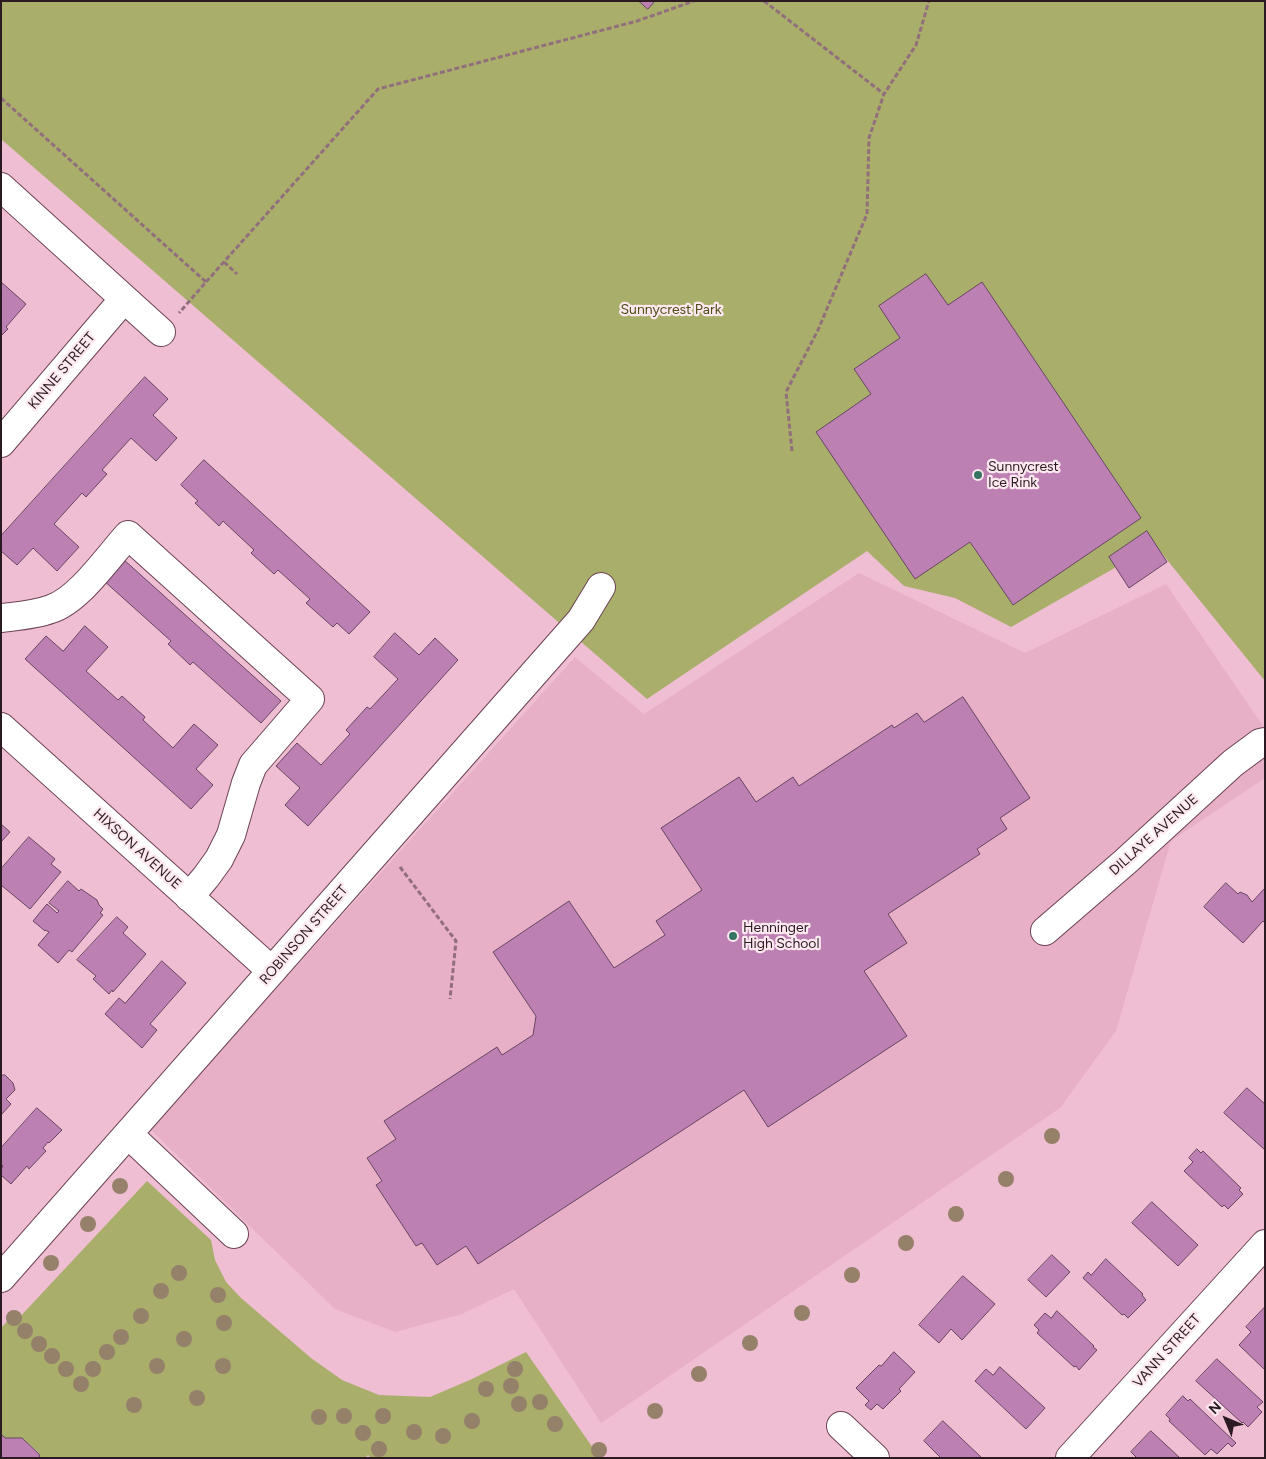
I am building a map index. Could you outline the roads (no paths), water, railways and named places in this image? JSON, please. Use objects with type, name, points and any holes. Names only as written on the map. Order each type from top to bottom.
[{"type":"street","points":[[1,188],[161,332]]},
{"type":"street","name":"KINNE STREET","points":[[1,443],[124,300]]},
{"type":"street","points":[[1,618],[38,613],[66,602],[128,535],[310,700],[253,764],[232,835],[219,859],[189,897]]},
{"type":"street","name":"ROBINSON STREET","points":[[4,1270],[128,1134],[581,620],[601,587]]},
{"type":"street","name":"HIXSON AVENUE","points":[[1,727],[272,971]]},
{"type":"street","name":"DILLAYE AVENUE","points":[[1045,931],[1125,862],[1234,763],[1260,743],[1265,742]]},
{"type":"street","points":[[128,1134],[234,1234]]},
{"type":"street","name":"VANN STREET","points":[[1070,1458],[1265,1244]]},
{"type":"street","points":[[841,1426],[875,1458]]},
{"type":"place","name":"Sunnycrest Ice Rink","points":[[978,475]]},
{"type":"place","name":"Henninger High School","points":[[733,936]]},
{"type":"park label","name":"Sunnycrest Park","points":[[671,310]]}]
